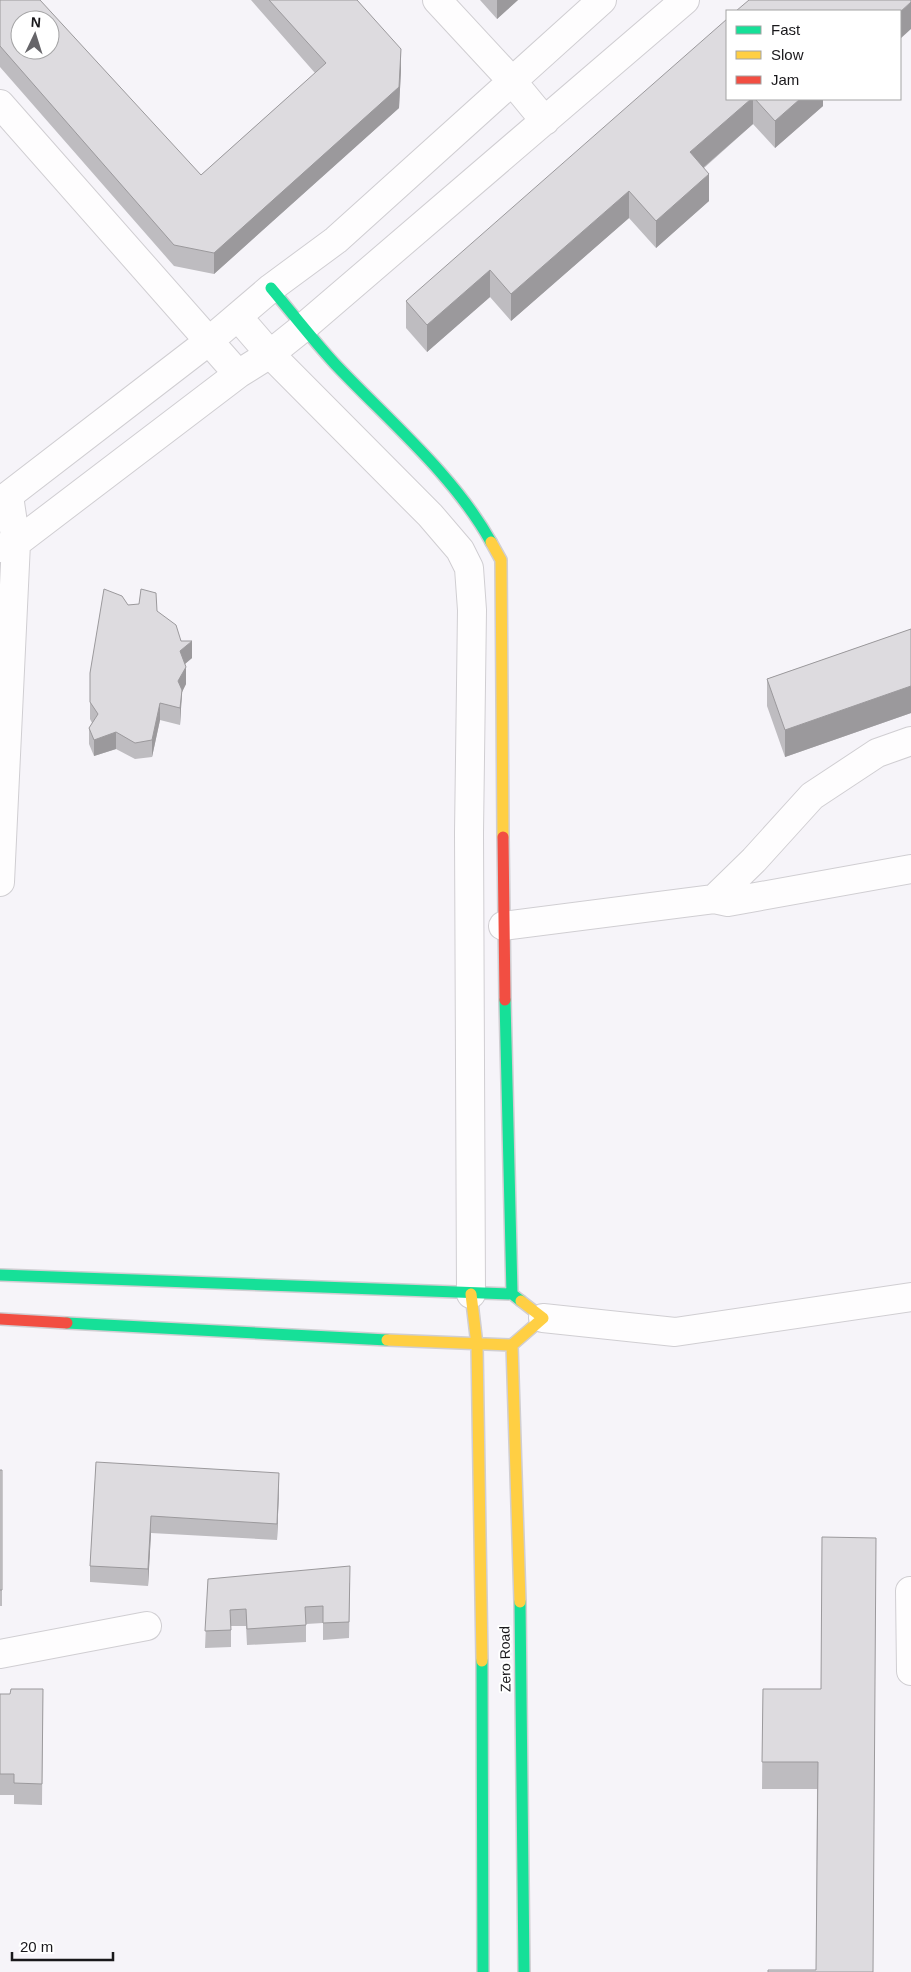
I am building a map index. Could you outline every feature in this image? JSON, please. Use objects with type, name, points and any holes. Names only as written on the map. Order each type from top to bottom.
[{"type":"street","points":[[437,0],[512,81],[545,121]]},
{"type":"street","points":[[0,882],[8,546],[4,499],[209,341],[271,288],[336,240],[602,0]]},
{"type":"street","points":[[8,546],[238,374],[270,354],[305,326],[685,0]]},
{"type":"street","points":[[0,104],[238,374]]},
{"type":"street","points":[[271,288],[305,326],[334,363],[431,463],[482,526],[501,560],[503,926],[512,1294]]},
{"type":"street","points":[[238,317],[270,354],[430,515],[460,550],[469,568],[472,610],[469,833],[471,1294]]},
{"type":"street","points":[[714,899],[754,860],[812,796],[877,753],[911,741]]},
{"type":"street","points":[[503,926],[714,899],[728,902],[911,869]]},
{"type":"street","points":[[0,1275],[471,1294],[512,1294],[542,1318],[675,1332],[911,1297]]},
{"type":"street","name":"Zero Road","points":[[471,1294],[477,1345],[486,1530],[483,1972]]},
{"type":"street","points":[[0,1319],[477,1345],[512,1345],[542,1318]]},
{"type":"street","name":"Zero Road","points":[[512,1345],[514,1530],[524,1972]]},
{"type":"street","points":[[910,1591],[911,1671]]},
{"type":"street","points":[[0,1654],[147,1626]]},
{"type":"building","points":[[0,0],[40,0],[49,10],[10,10],[10,57],[0,46]]},
{"type":"building","points":[[269,0],[357,0],[401,49],[399,87],[214,253],[174,245],[12,60],[60,60],[60,22],[201,175],[326,63]]},
{"type":"building","points":[[749,0],[911,0],[901,11],[737,10]]},
{"type":"building","points":[[726,20],[726,100],[750,100],[690,152],[709,174],[656,221],[629,191],[511,294],[490,270],[427,325],[406,301]]},
{"type":"building","points":[[756,100],[799,100],[775,121]]},
{"type":"building","points":[[104,589],[122,596],[128,605],[139,604],[141,589],[156,593],[157,611],[176,625],[181,641],[192,641],[180,651],[186,667],[178,681],[182,690],[180,708],[160,703],[152,740],[135,743],[116,732],[94,740],[89,728],[98,714],[90,702],[90,673]]},
{"type":"building","points":[[911,629],[911,686],[785,730],[767,679]]},
{"type":"building","points":[[96,1462],[279,1473],[277,1524],[151,1516],[148,1569],[90,1566]]},
{"type":"building","points":[[0,1470],[2,1470],[2,1590],[0,1590]]},
{"type":"building","points":[[822,1537],[876,1538],[873,1972],[768,1972],[768,1970],[816,1970],[818,1762],[762,1762],[763,1689],[821,1689]]},
{"type":"building","points":[[350,1566],[349,1622],[323,1623],[323,1606],[305,1607],[306,1625],[247,1629],[246,1609],[230,1610],[231,1630],[205,1631],[208,1579]]},
{"type":"building","points":[[11,1689],[43,1689],[42,1784],[14,1783],[14,1774],[0,1774],[0,1694],[10,1694]]},
{"type":"traffic: fast","points":[[271,288],[335,364],[439,471],[476,517],[491,542]]},
{"type":"traffic: fast","points":[[505,1000],[512,1294]]},
{"type":"traffic: fast","points":[[0,1275],[512,1294],[521,1301]]},
{"type":"traffic: fast","points":[[67,1323],[387,1340]]},
{"type":"traffic: fast","points":[[520,1602],[524,1972]]},
{"type":"traffic: fast","points":[[482,1661],[483,1972]]},
{"type":"traffic: slow","points":[[491,542],[501,560],[503,837]]},
{"type":"traffic: slow","points":[[471,1294],[477,1345],[482,1661]]},
{"type":"traffic: slow","points":[[387,1340],[512,1345],[543,1318],[521,1301]]},
{"type":"traffic: slow","points":[[512,1345],[520,1602]]},
{"type":"traffic: jam","points":[[503,837],[505,1000]]},
{"type":"traffic: jam","points":[[0,1319],[67,1323]]}]
